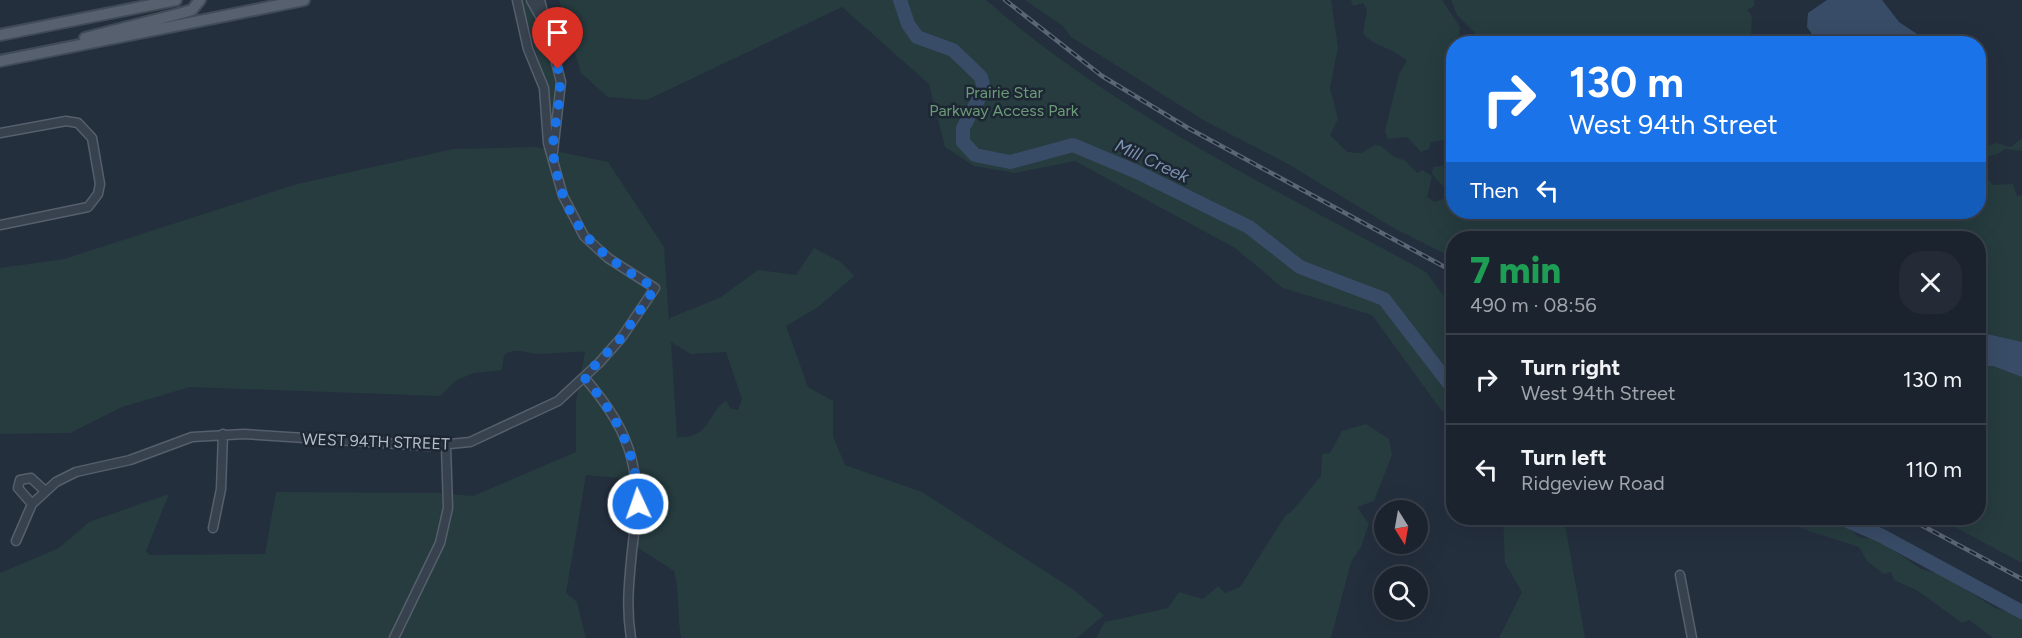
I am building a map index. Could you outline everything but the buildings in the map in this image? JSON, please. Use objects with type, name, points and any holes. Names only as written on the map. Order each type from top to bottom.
[{"type":"main road","points":[[0,37],[176,0]]},
{"type":"main road","points":[[72,46],[80,40],[105,31],[192,10],[200,0]]},
{"type":"main road","points":[[0,61],[304,0]]},
{"type":"street","points":[[517,0],[528,49],[544,88],[548,143],[553,161]]},
{"type":"street","points":[[531,0],[545,27]]},
{"type":"street","points":[[540,0],[545,27],[561,82],[553,161]]},
{"type":"street","points":[[0,133],[66,121],[78,123],[92,138],[100,176],[99,194],[88,207],[0,225]]},
{"type":"street","name":"WEST 94TH STREET","points":[[16,542],[32,504],[45,491],[76,472],[130,460],[192,437],[223,434],[446,446],[470,442],[558,401],[622,337],[655,288],[608,258],[584,236],[563,196],[553,161]]},
{"type":"street","points":[[584,377],[618,421],[635,468],[638,504],[627,608],[631,638]]},
{"type":"street","points":[[213,528],[221,489],[223,434]]},
{"type":"street","points":[[394,638],[440,543],[448,508],[446,446]]},
{"type":"street","points":[[32,504],[18,488],[20,480],[31,478],[45,491]]},
{"type":"street","points":[[1680,575],[1692,638]]},
{"type":"green space","points":[[522,0],[527,0],[555,65],[558,94],[551,139],[546,83],[527,25]]},
{"type":"green space","name":"Prairie Star Parkway Access Park","points":[[559,0],[986,0],[1088,79],[1143,114],[1255,180],[1426,272],[1446,299],[1446,412],[1441,410],[1372,315],[1283,288],[1235,248],[1075,161],[1015,173],[974,166],[945,147],[929,84],[842,7],[647,100],[608,97],[581,73]]},
{"type":"green space","points":[[1025,0],[1331,0],[1338,47],[1330,88],[1338,119],[1330,135],[1347,152],[1361,153],[1375,145],[1381,146],[1393,156],[1406,161],[1417,173],[1422,170],[1432,176],[1427,197],[1435,202],[1446,198],[1446,219],[1986,219],[1986,178],[1994,185],[2013,184],[2017,196],[2022,195],[2022,563],[1951,525],[1986,525],[1986,231],[1446,231],[1446,254],[1392,227],[1288,164],[1205,121],[1071,37],[1063,26]]},
{"type":"green space","points":[[1351,0],[1442,0],[1460,27],[1459,36],[1446,36],[1446,140],[1431,142],[1429,149],[1421,152],[1407,137],[1388,139],[1385,131],[1399,74],[1407,61],[1402,56],[1367,38],[1363,33],[1367,10],[1363,3],[1353,6]]},
{"type":"green space","points":[[1451,0],[1754,0],[1754,6],[1747,10],[1752,16],[1751,36],[1478,36],[1457,15]]},
{"type":"green space","points":[[2022,138],[2022,151],[2005,149],[1998,154],[1986,157],[1986,146],[1996,143],[2011,147]]},
{"type":"green space","points":[[536,147],[608,162],[664,247],[669,321],[670,318],[721,297],[758,270],[796,275],[814,248],[841,262],[854,276],[818,307],[786,326],[808,387],[833,401],[833,436],[845,465],[922,492],[1074,590],[1104,615],[1077,638],[681,638],[674,571],[628,541],[633,500],[631,479],[586,475],[566,593],[577,602],[586,638],[0,638],[0,573],[59,548],[89,522],[169,494],[146,551],[149,555],[265,554],[276,492],[438,493],[473,496],[576,452],[576,402],[585,352],[541,354],[508,352],[504,355],[502,370],[474,373],[457,380],[440,396],[190,387],[122,407],[70,433],[0,434],[0,268],[64,259],[297,184],[453,149]],"holes":[[[671,342],[691,354],[726,352],[742,399],[738,410],[731,409],[726,401],[720,405],[703,429],[688,437],[677,437]]]},
{"type":"green space","points":[[1446,165],[1446,187],[1432,173],[1433,167]]},
{"type":"green space","points":[[1366,424],[1389,439],[1392,455],[1374,501],[1357,507],[1369,524],[1361,547],[1351,562],[1331,638],[1096,638],[1105,622],[1168,608],[1179,592],[1203,599],[1218,586],[1225,593],[1240,587],[1285,516],[1292,511],[1321,476],[1322,454],[1330,453],[1342,431]]},
{"type":"green space","points":[[1503,525],[1565,525],[1585,638],[1499,638],[1522,592],[1505,563]]},
{"type":"green space","points":[[1795,525],[1842,525],[1848,527],[1859,537],[1877,539],[1921,569],[1943,575],[1995,608],[2022,617],[2022,638],[1993,638],[1969,620],[1962,623],[1918,591],[1894,580],[1891,572],[1884,574],[1867,561],[1859,547]]},
{"type":"water","points":[[1827,0],[1882,0],[1899,22],[1920,36],[1813,36],[1807,27],[1808,13]]},
{"type":"water","points":[[1986,334],[2022,342],[2022,377],[1993,366],[1986,366]]},
{"type":"waterway","name":"Mill Creek","points":[[900,0],[908,24],[917,37],[953,50],[981,77],[984,89],[963,128],[963,142],[975,155],[1010,162],[1073,145],[1137,172],[1249,227],[1300,267],[1384,299],[1446,380]]},
{"type":"waterway","name":"Mill Creek","points":[[1857,525],[1882,536],[2022,612]]},
{"type":"railway","points":[[1005,0],[1102,76],[1188,128],[1446,268]]},
{"type":"railway","points":[[1921,525],[2022,579]]},
{"type":"route","points":[[558,69],[561,82],[560,102],[553,145],[553,161],[563,196],[584,236],[608,258],[655,288],[622,337],[584,377],[603,399],[623,432],[635,468],[638,504]]}]
